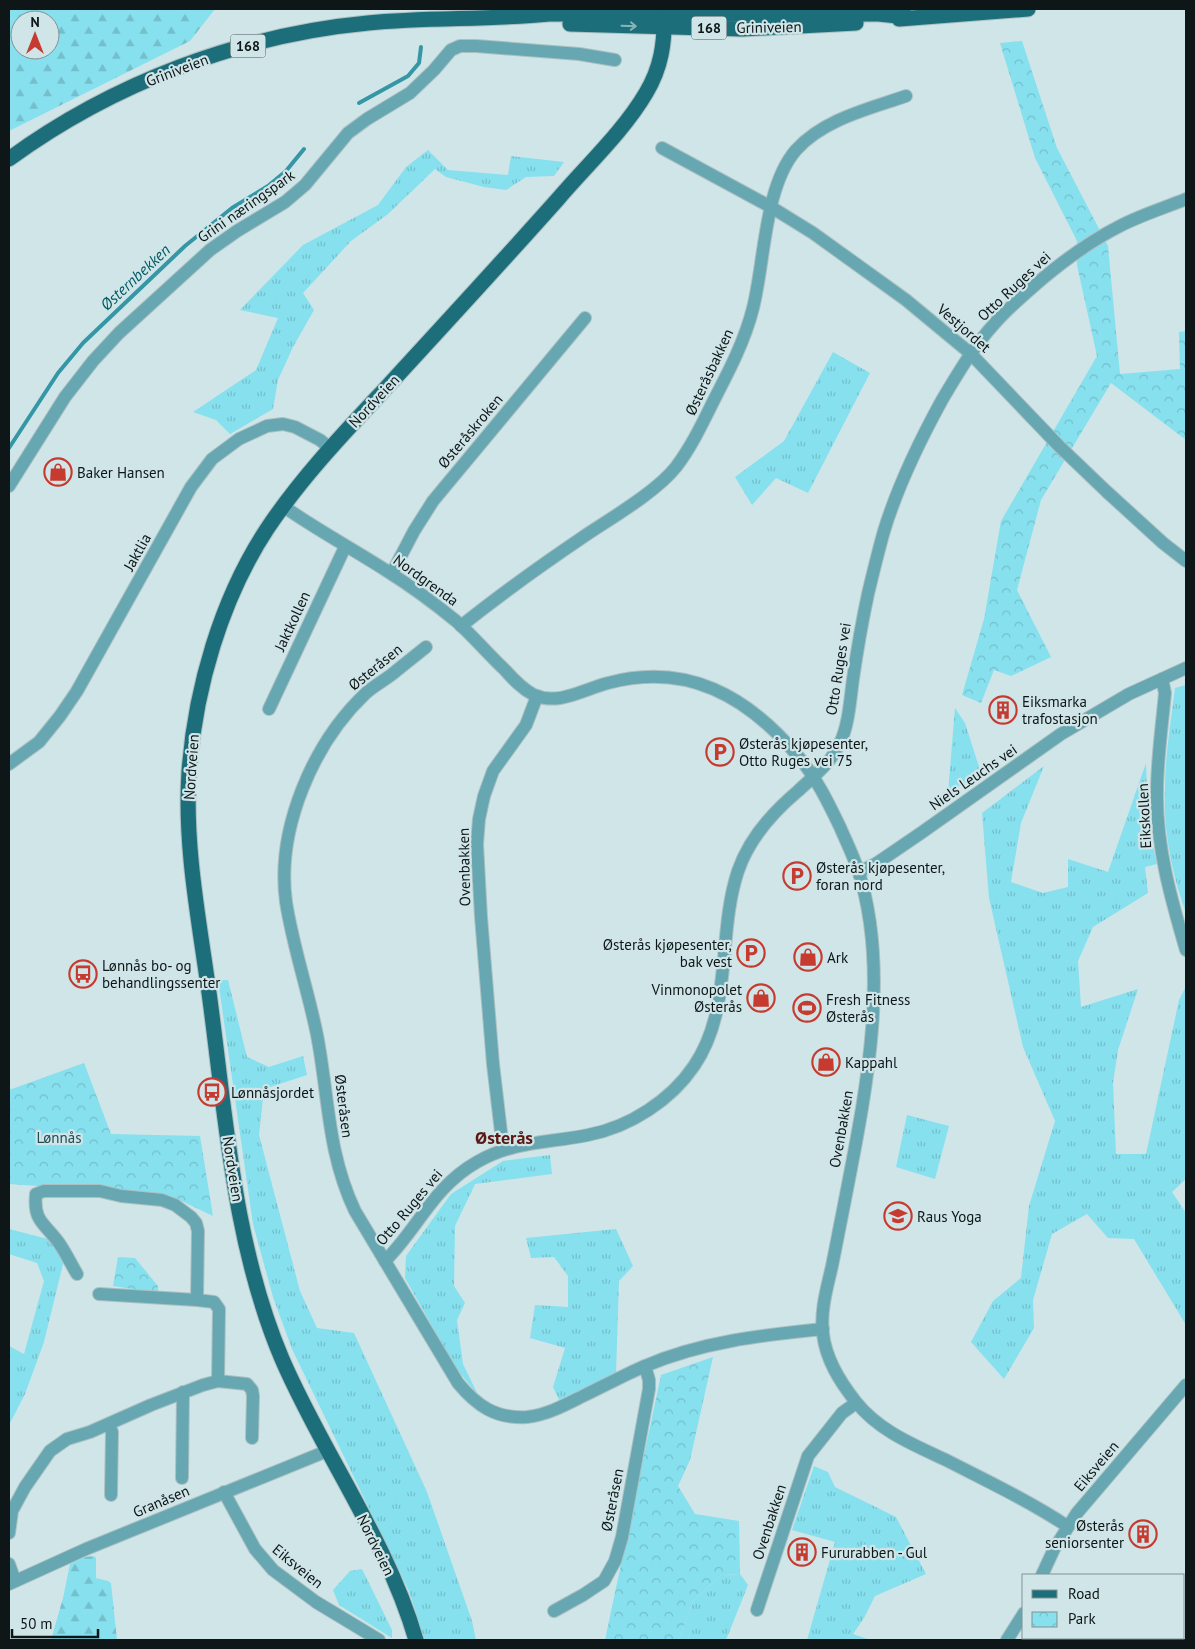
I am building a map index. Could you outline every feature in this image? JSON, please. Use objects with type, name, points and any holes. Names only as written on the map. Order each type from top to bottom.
[{"type":"main road","name":"Griniveien","points":[[9,159],[54,128],[112,96],[192,63],[225,52],[297,34],[367,23],[447,18],[511,18],[549,14],[664,21],[880,14],[907,17],[1028,9]]},
{"type":"main road","name":"Nordveien","points":[[416,1640],[401,1596],[391,1574],[327,1451],[284,1362],[270,1328],[256,1285],[231,1159],[189,838],[189,775],[198,703],[208,662],[238,581],[264,533],[283,506],[330,448],[623,125],[645,94],[660,64],[664,44],[664,21]]},
{"type":"street","name":"Grini næringspark","points":[[9,486],[66,397],[93,361],[119,333],[210,250],[285,202],[305,185],[348,133],[410,93],[451,50],[460,46],[476,46],[579,54],[615,60]]},
{"type":"street","name":"Østeråsbakken","points":[[461,626],[540,567],[628,507],[675,468],[696,437],[744,338],[760,278],[776,183],[784,167],[796,150],[816,132],[842,119],[906,96]]},
{"type":"street","name":"Vestjordet","points":[[662,148],[771,207],[813,233],[856,262],[906,300],[970,353],[1059,446],[1163,543],[1186,561]]},
{"type":"street","name":"Otto Ruges vei","points":[[385,1261],[399,1247],[440,1190],[477,1162],[503,1149],[542,1141],[590,1135],[630,1121],[671,1093],[696,1064],[705,1047],[715,1020],[721,988],[729,912],[738,873],[745,854],[772,816],[814,778],[833,755],[841,741],[849,711],[862,620],[884,532],[895,500],[927,427],[970,353],[996,321],[1031,288],[1075,254],[1117,227],[1145,214],[1186,199]]},
{"type":"street","name":"Østeråskroken","points":[[392,573],[414,530],[433,501],[585,318]]},
{"type":"street","name":"Jaktlia","points":[[9,764],[39,742],[78,691],[191,487],[212,459],[239,439],[267,426],[283,424],[295,426],[330,448]]},
{"type":"street","name":"Nordgrenda","points":[[283,506],[345,547],[392,573],[461,626],[522,686],[537,696]]},
{"type":"street","name":"Jaktkollen","points":[[269,709],[345,547]]},
{"type":"street","name":"Østeråsen","points":[[426,647],[367,692],[337,727],[316,762],[298,799],[292,817],[286,854],[285,878],[288,916],[315,1024],[335,1155],[355,1211],[458,1383],[471,1398],[484,1408],[498,1414],[514,1416],[543,1414],[645,1366],[682,1352],[757,1336],[822,1330]]},
{"type":"street","name":"Niels Leuchs vei","points":[[859,872],[877,863],[921,833],[1061,734],[1129,694],[1186,668]]},
{"type":"street","name":"Ovenbakken","points":[[503,1149],[493,1064],[477,844],[484,796],[493,771],[526,725],[537,696],[559,698],[608,683],[636,677],[660,676],[693,682],[727,694],[751,710],[775,730],[799,757],[814,778],[829,802],[859,872],[866,900],[872,952],[873,1005],[862,1115],[822,1317],[822,1330],[832,1366],[856,1403],[880,1425],[1027,1502],[1068,1526]]},
{"type":"street","name":"Eikskollen","points":[[1162,679],[1166,693],[1156,792],[1162,858],[1186,950]]},
{"type":"street","points":[[77,1274],[58,1242],[40,1221],[35,1205],[36,1194],[44,1190],[100,1191],[121,1196],[162,1200],[191,1217],[196,1223],[198,1231],[197,1300]]},
{"type":"street","points":[[99,1294],[214,1302],[218,1310],[218,1381]]},
{"type":"street","name":"Østeråsen","points":[[554,1611],[604,1581],[615,1561],[622,1537],[649,1390],[649,1380],[645,1366]]},
{"type":"street","points":[[9,1532],[12,1511],[25,1487],[50,1452],[67,1439],[109,1425],[183,1392],[218,1381],[247,1384],[252,1390],[252,1438]]},
{"type":"street","name":"Eiksveien","points":[[1042,1574],[1054,1549],[1068,1526],[1186,1385]]},
{"type":"street","points":[[182,1478],[183,1392]]},
{"type":"street","name":"Ovenbakken","points":[[757,1610],[808,1456],[842,1414],[856,1403]]},
{"type":"street","points":[[109,1425],[112,1432],[110,1495]]},
{"type":"street","name":"Granåsen","points":[[12,1582],[86,1549],[327,1451]]},
{"type":"street","name":"Eiksveien","points":[[224,1492],[255,1549],[273,1570],[316,1602],[379,1640]]},
{"type":"street","points":[[9,1564],[12,1582]]},
{"type":"street","points":[[1007,1640],[1022,1616]]},
{"type":"green space","points":[[9,9],[215,9],[190,41],[9,131]]},
{"type":"green space","points":[[1022,41],[1057,148],[1108,246],[1120,374],[1180,369],[1179,332],[1186,331],[1186,440],[1111,383],[1041,500],[1017,590],[1051,657],[1011,676],[994,670],[981,703],[962,695],[984,619],[1001,521],[1097,356],[1077,265],[1077,241],[1035,158],[1000,43]]},
{"type":"green space","points":[[428,150],[448,170],[508,175],[511,156],[564,162],[554,176],[526,177],[506,190],[484,187],[446,177],[435,169],[388,214],[351,241],[303,293],[314,310],[293,347],[278,380],[273,409],[230,434],[216,420],[193,412],[256,370],[278,318],[240,310],[303,245],[378,205],[406,167]]},
{"type":"green space","points":[[833,352],[870,373],[808,493],[776,478],[752,505],[735,477],[784,441]]},
{"type":"green space","points":[[1186,685],[1186,913],[1170,852],[1165,820],[1165,804],[1168,738],[1175,688]]},
{"type":"green space","points":[[955,708],[965,723],[981,773],[948,793]]},
{"type":"green space","points":[[1146,763],[1148,824],[1157,864],[1145,867],[1148,893],[1093,927],[1078,961],[1081,1007],[1138,989],[1118,1050],[1113,1083],[1116,1154],[1146,1154],[1179,1000],[1186,986],[1186,1179],[1172,1192],[1186,1213],[1186,1325],[1134,1239],[1108,1238],[1087,1214],[1052,1234],[1033,1300],[1034,1328],[1004,1379],[971,1342],[993,1301],[1021,1278],[1029,1206],[1055,1121],[1023,1047],[989,898],[982,813],[1044,766],[1021,823],[1011,882],[1043,893],[1068,887],[1068,859],[1108,872]]},
{"type":"green space","points":[[218,980],[228,980],[247,1057],[269,1067],[303,1056],[307,1075],[264,1089],[259,1135],[300,1291],[317,1328],[354,1333],[427,1492],[472,1621],[476,1640],[425,1640],[409,1591],[292,1349],[273,1297],[253,1224]]},
{"type":"green space","name":"Lønnås","points":[[84,1063],[111,1134],[200,1136],[213,1216],[169,1195],[9,1184],[9,1090]]},
{"type":"green space","points":[[907,1115],[949,1126],[935,1179],[896,1167]]},
{"type":"green space","points":[[550,1155],[552,1174],[475,1184],[455,1226],[454,1286],[465,1303],[457,1320],[463,1364],[478,1395],[455,1367],[405,1278],[406,1256],[451,1194],[503,1161]]},
{"type":"green space","points":[[9,1229],[48,1239],[64,1260],[44,1342],[25,1394],[9,1425],[9,1346],[24,1354],[44,1281],[37,1263],[9,1254]]},
{"type":"green space","points":[[616,1229],[633,1266],[619,1281],[616,1374],[559,1400],[553,1387],[565,1348],[530,1338],[535,1305],[568,1307],[568,1276],[554,1257],[531,1258],[526,1238]]},
{"type":"green space","points":[[118,1257],[135,1258],[158,1286],[158,1293],[113,1286]]},
{"type":"green space","points":[[713,1357],[690,1460],[678,1486],[695,1514],[739,1521],[740,1574],[721,1575],[693,1601],[679,1640],[605,1640],[661,1375]]},
{"type":"green space","points":[[814,1466],[828,1472],[835,1487],[896,1517],[926,1574],[875,1596],[864,1618],[853,1634],[870,1640],[807,1640],[835,1542],[792,1530]]},
{"type":"green space","points":[[94,1556],[96,1558],[96,1578],[111,1583],[117,1640],[51,1640],[70,1564],[85,1557]]},
{"type":"green space","points":[[362,1569],[392,1630],[392,1638],[339,1605],[333,1590],[350,1571]]},
{"type":"green space","points":[[740,1574],[748,1585],[726,1640],[679,1640],[693,1601],[721,1575]]},
{"type":"waterway","name":"Østernbekken","points":[[359,103],[408,76],[419,63],[421,47]]},
{"type":"waterway","name":"Østernbekken","points":[[9,448],[58,373],[83,343],[185,246],[232,208],[268,186],[286,171],[304,149]]},
{"type":"place","name":"Baker Hansen","points":[[58,472]]},
{"type":"place","name":"Eiksmarka trafostasjon","points":[[1003,710]]},
{"type":"place","name":"Østerås kjøpesenter, Otto Ruges vei 75","points":[[720,752]]},
{"type":"place","name":"Østerås kjøpesenter, foran nord","points":[[797,876]]},
{"type":"place","name":"Østerås kjøpesenter, bak vest","points":[[751,953]]},
{"type":"place","name":"Ark","points":[[808,957]]},
{"type":"place","name":"Lønnås bo- og behandlingssenter","points":[[83,974]]},
{"type":"place","name":"Vinmonopolet Østerås","points":[[761,998]]},
{"type":"place","name":"Fresh Fitness Østerås","points":[[807,1008]]},
{"type":"place","name":"Kappahl","points":[[826,1062]]},
{"type":"place","name":"Lønnåsjordet","points":[[212,1092]]},
{"type":"place","name":"Raus Yoga","points":[[898,1216]]},
{"type":"place","name":"Østerås seniorsenter","points":[[1143,1534]]},
{"type":"place","name":"Fururabben - Gul","points":[[802,1552]]},
{"type":"district","name":"Østerås","points":[[504,1137]]}]
